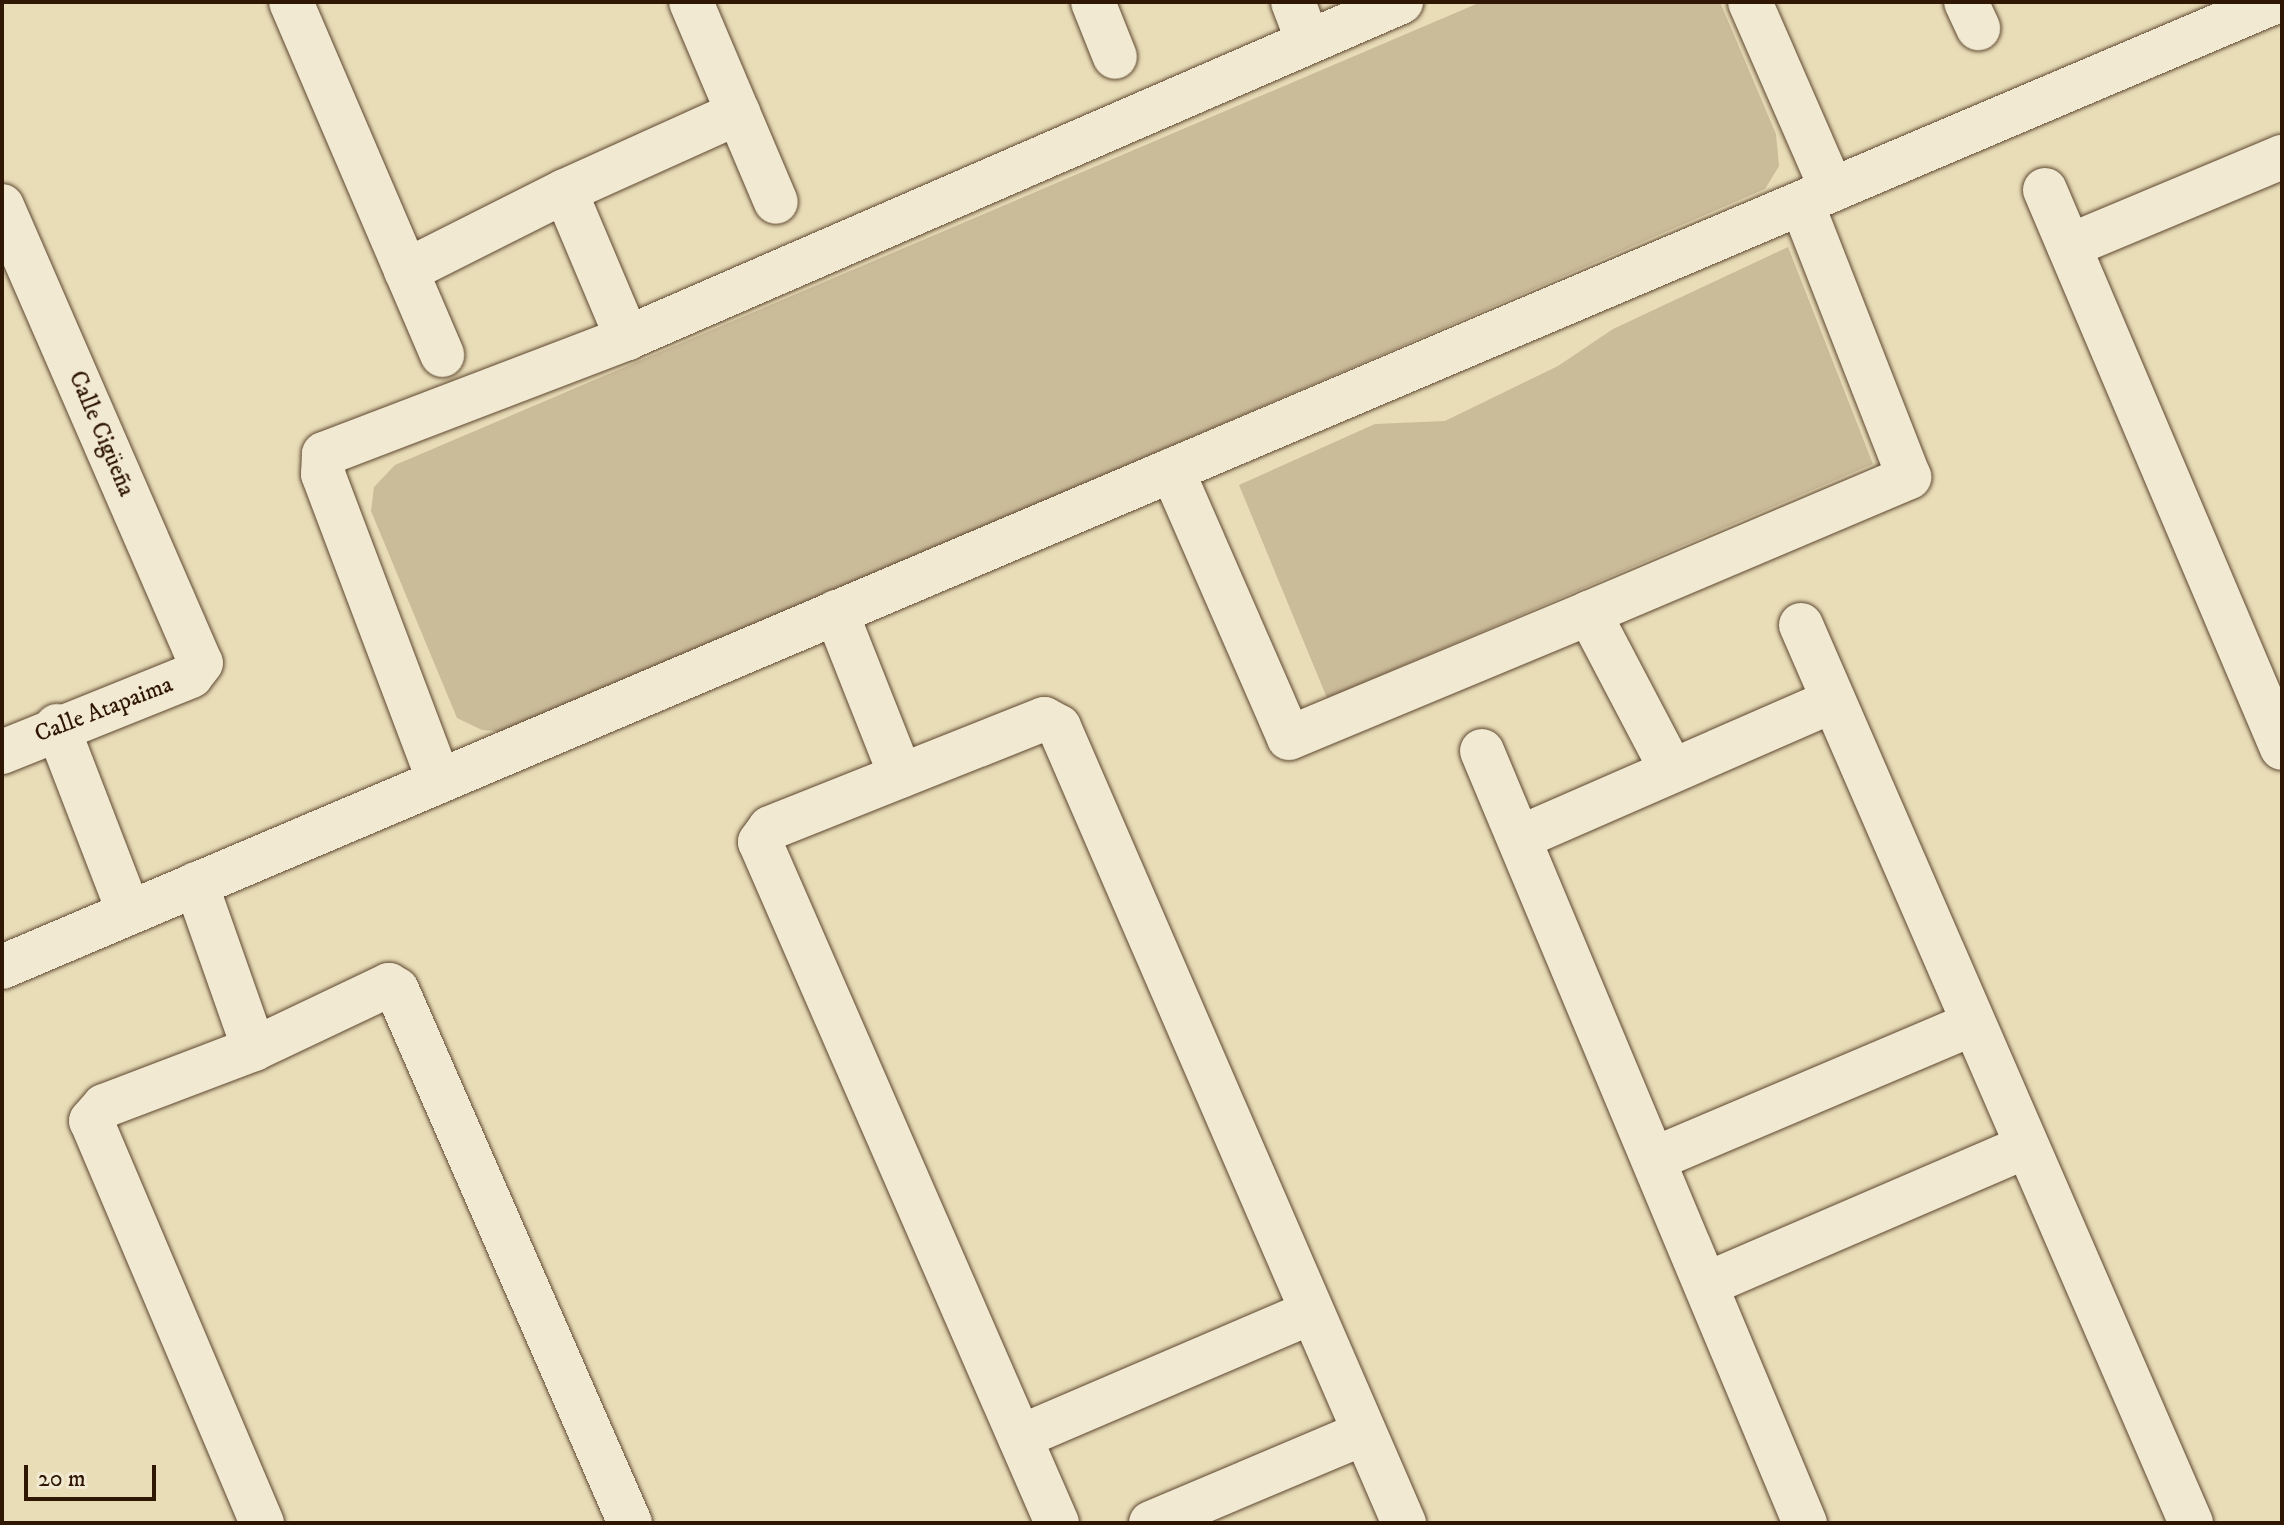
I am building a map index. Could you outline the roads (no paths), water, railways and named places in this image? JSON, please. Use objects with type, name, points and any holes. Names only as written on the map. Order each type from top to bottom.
[{"type":"street","points":[[291,2],[442,355]]},
{"type":"street","points":[[691,2],[776,202]]},
{"type":"street","points":[[1093,2],[1115,57]]},
{"type":"street","points":[[439,781],[323,474],[324,454],[627,338],[1301,22],[1401,2]]},
{"type":"street","points":[[1172,470],[1289,738],[1909,477],[1750,2]]},
{"type":"street","points":[[2,967],[2274,2]]},
{"type":"street","points":[[406,271],[565,191],[738,113]]},
{"type":"street","points":[[2069,246],[2282,157]]},
{"type":"street","points":[[2045,190],[2282,748]]},
{"type":"street","points":[[565,191],[627,338]]},
{"type":"street","name":"Calle Cigüeña","points":[[2,206],[201,663]]},
{"type":"street","points":[[836,612],[901,776]]},
{"type":"street","points":[[1589,613],[1671,769]]},
{"type":"street","points":[[1801,625],[2025,1147],[2191,1523]]},
{"type":"street","name":"Calle Atapaima","points":[[2,752],[57,726],[191,676],[201,663]]},
{"type":"street","points":[[1519,838],[1671,769],[1833,701]]},
{"type":"street","points":[[1057,1523],[760,842],[770,828],[1044,719],[1054,720],[1404,1523]]},
{"type":"street","points":[[57,726],[129,913]]},
{"type":"street","points":[[1482,751],[1805,1523]]},
{"type":"street","points":[[196,884],[254,1049]]},
{"type":"street","points":[[262,1523],[91,1121],[104,1106],[254,1049],[380,986],[397,990],[630,1523]]},
{"type":"street","points":[[1654,1159],[1972,1024]]},
{"type":"street","points":[[1707,1284],[2025,1147]]},
{"type":"street","points":[[1020,1437],[1311,1312]]},
{"type":"street","points":[[1151,1523],[1364,1433]]}]
